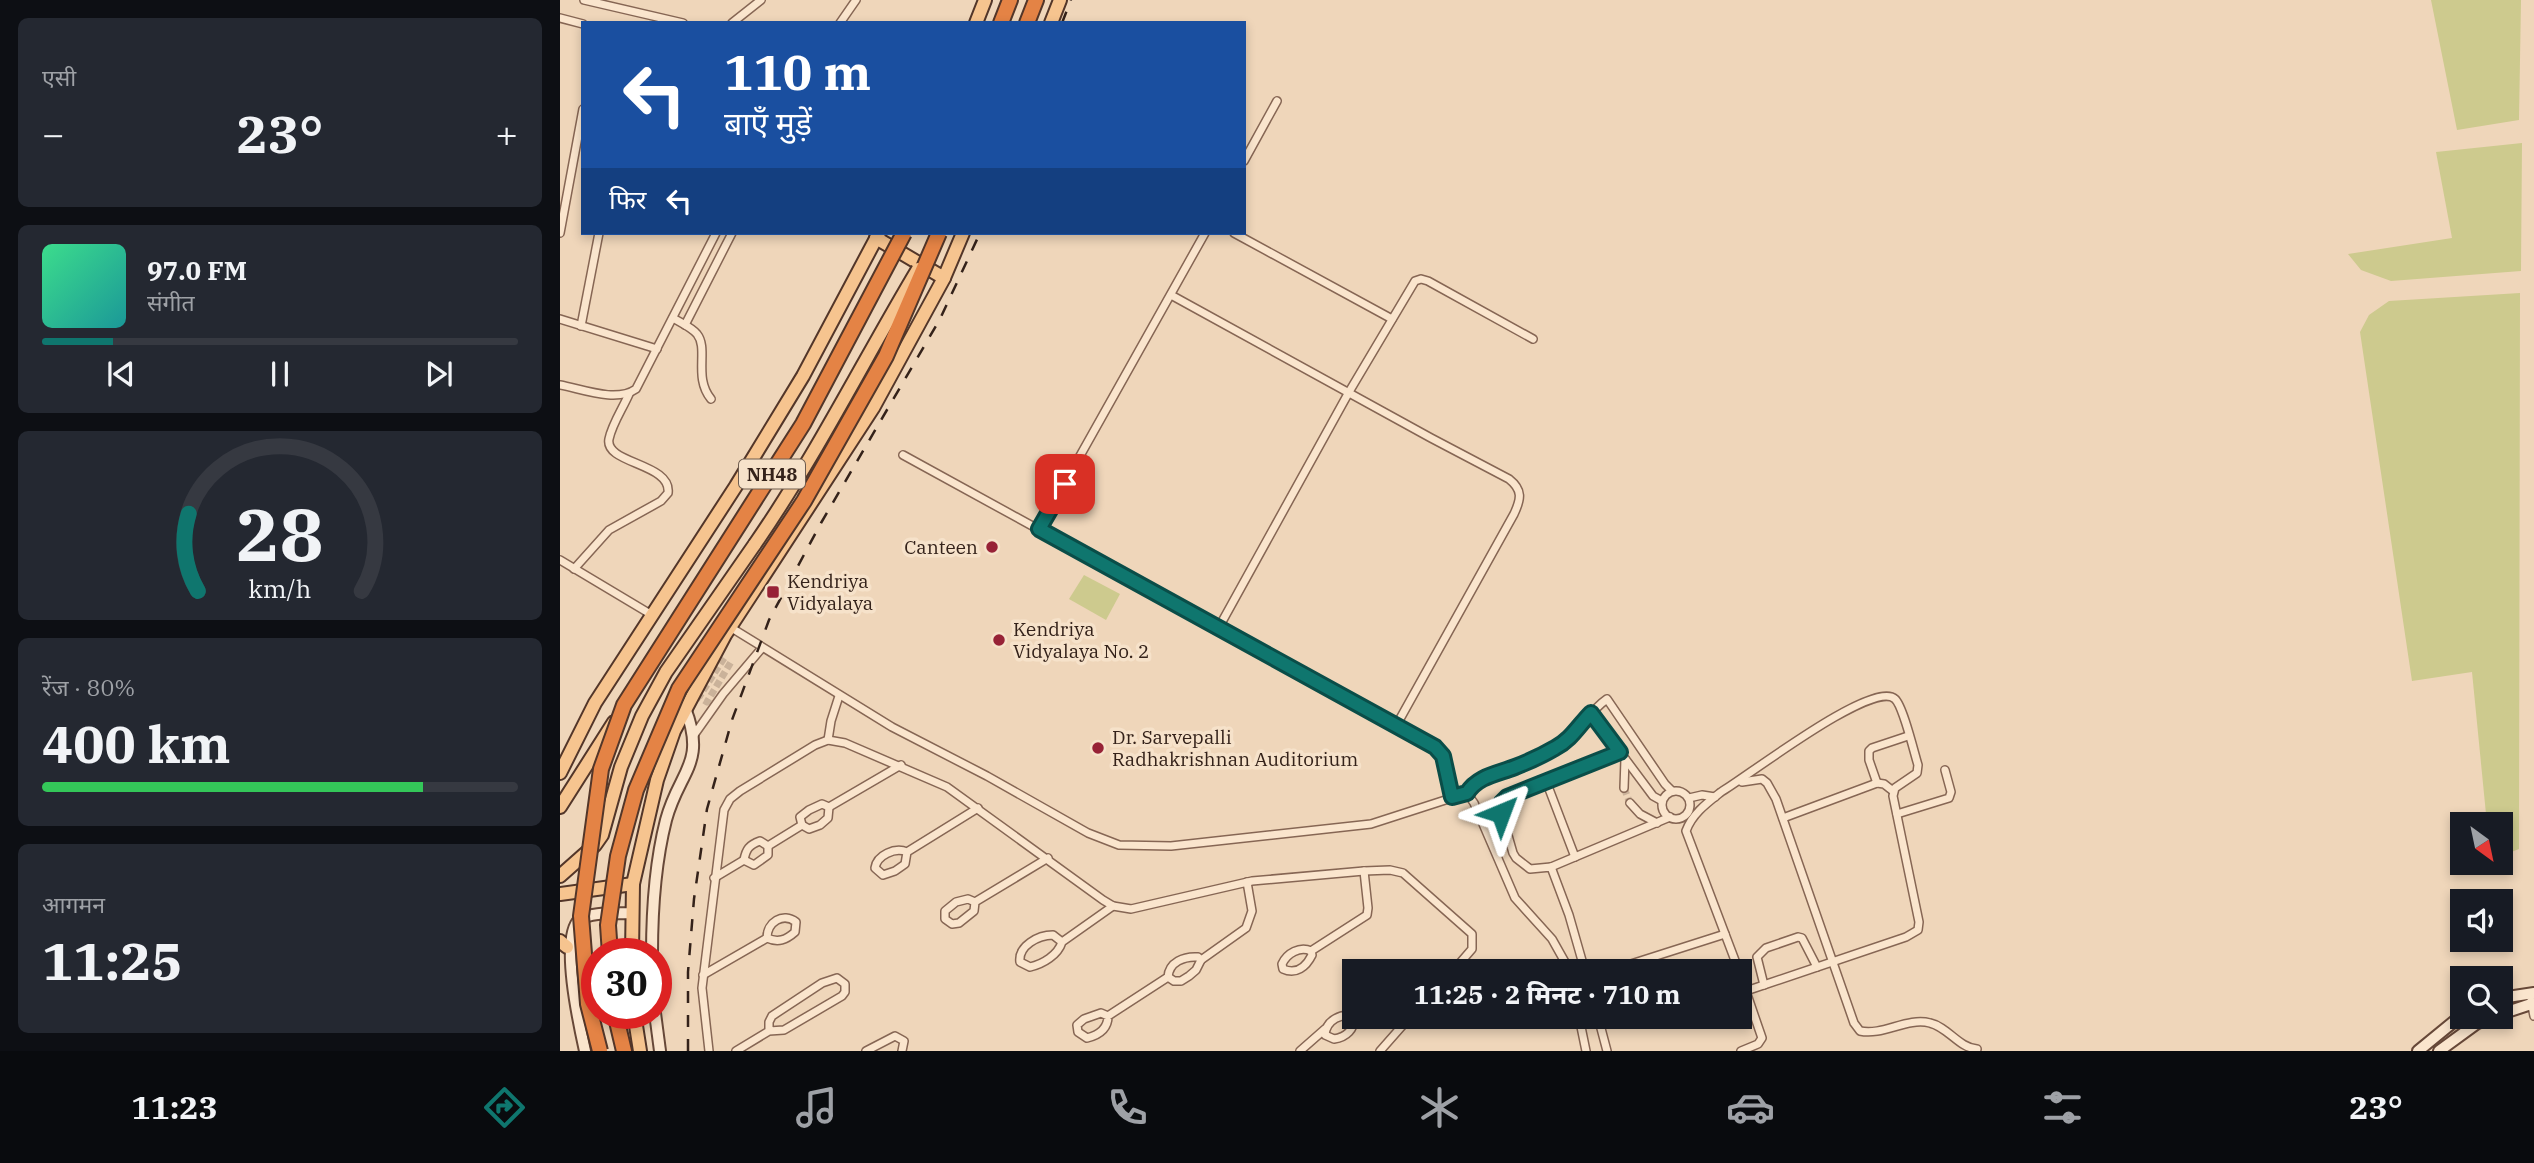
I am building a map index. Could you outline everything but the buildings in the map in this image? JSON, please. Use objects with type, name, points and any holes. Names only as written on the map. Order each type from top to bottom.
[{"type":"highway","points":[[1002,21],[1010,0]]},
{"type":"highway","points":[[1028,21],[1036,0]]},
{"type":"highway","name":"NH48","points":[[600,1051],[588,1004],[581,916],[601,769],[624,705],[803,424],[903,235]]},
{"type":"highway","name":"NH48","points":[[609,938],[608,925],[618,856],[636,790],[679,689],[804,501],[886,356],[937,237]]},
{"type":"highway","points":[[619,1029],[624,1051]]},
{"type":"main road","points":[[977,21],[985,0]]},
{"type":"main road","points":[[1052,21],[1060,0]]},
{"type":"main road","points":[[560,773],[596,703],[803,376],[878,235],[944,278]]},
{"type":"main road","points":[[632,938],[633,884],[657,780],[685,708],[730,627],[873,408],[944,278],[962,235]]},
{"type":"main road","points":[[560,876],[596,845],[602,835],[621,767],[642,716],[666,672],[775,515],[845,400],[874,343],[937,237]]},
{"type":"main road","points":[[560,807],[624,705]]},
{"type":"main road","points":[[560,894],[633,884]]},
{"type":"main road","points":[[637,1029],[640,1051]]},
{"type":"street","points":[[584,0],[674,21]]},
{"type":"street","points":[[604,6],[612,0]]},
{"type":"street","points":[[735,21],[761,0]]},
{"type":"street","points":[[841,21],[856,0]]},
{"type":"street","points":[[560,18],[581,23]]},
{"type":"street","points":[[1246,157],[1277,101]]},
{"type":"street","points":[[560,233],[581,120]]},
{"type":"street","points":[[581,326],[599,235]]},
{"type":"street","points":[[560,385],[618,396],[629,394],[636,389],[715,235]]},
{"type":"street","points":[[685,325],[730,235]]},
{"type":"street","points":[[1039,529],[1204,235]]},
{"type":"street","points":[[1238,235],[1392,319]]},
{"type":"street","points":[[1218,629],[1412,284],[1421,279],[1533,339]]},
{"type":"street","points":[[1171,295],[1509,478],[1517,485],[1521,500],[1514,514],[1396,726]]},
{"type":"street","points":[[673,318],[694,331],[700,340],[701,381],[711,399]]},
{"type":"street","points":[[560,319],[657,349]]},
{"type":"street","points":[[574,569],[609,530],[662,501],[668,493],[668,484],[661,477],[615,453],[609,446],[609,438],[629,394]]},
{"type":"street","points":[[903,455],[1440,751],[1452,797]]},
{"type":"street","points":[[560,560],[652,615]]},
{"type":"street","points":[[730,627],[839,696],[1088,833],[1119,845],[1171,846],[1371,824],[1397,817],[1467,793],[1472,785],[1481,779],[1518,766],[1566,741],[1607,699],[1672,791]]},
{"type":"street","points":[[694,735],[723,694],[762,648]]},
{"type":"street","points":[[1687,828],[1695,815],[1734,784],[1840,713],[1887,694],[1895,698],[1902,711],[1918,770],[1914,777],[1898,785],[1893,791]]},
{"type":"street","points":[[828,740],[839,696]]},
{"type":"street","points":[[653,938],[654,894],[666,819],[691,763],[694,735],[685,708]]},
{"type":"street","points":[[1591,713],[1653,796],[1662,801]]},
{"type":"street","points":[[1877,783],[1869,760],[1869,751],[1908,736]]},
{"type":"street","points":[[709,1051],[703,1013],[704,975],[724,810],[730,799],[814,745],[828,740],[845,743],[901,765],[956,792],[1113,906],[1139,908],[1247,882],[1390,870],[1403,873],[1472,934],[1472,949],[1463,959]]},
{"type":"street","points":[[1623,755],[1507,797],[1500,808],[1516,858],[1530,869],[1551,867],[1670,817],[1681,818],[1687,814],[1690,802],[1702,795],[1715,797]]},
{"type":"street","points":[[1623,755],[1624,788]]},
{"type":"street","points":[[829,807],[901,765]]},
{"type":"street","points":[[1897,814],[1949,798],[1951,792],[1945,770]]},
{"type":"street","points":[[1734,784],[1762,779],[1767,783],[1783,818],[1854,1023],[1860,1031],[1909,1023],[1932,1023],[1970,1048],[1977,1049]]},
{"type":"street","points":[[1546,781],[1575,857]]},
{"type":"street","points":[[1752,989],[1906,937],[1918,930],[1919,922],[1893,791],[1884,784],[1877,783],[1783,818]]},
{"type":"street","points":[[1670,817],[1663,809],[1662,801],[1666,794],[1672,791],[1681,791],[1690,802],[1695,815]]},
{"type":"street","points":[[1467,793],[1474,803],[1515,898],[1552,939],[1563,959]]},
{"type":"street","points":[[1630,803],[1640,814],[1657,823]]},
{"type":"street","points":[[825,804],[829,807],[828,818],[820,825],[809,829],[802,825],[800,817],[804,813],[819,805],[825,804]]},
{"type":"street","points":[[907,852],[901,849],[888,853],[876,862],[875,868],[883,875],[895,872],[905,864],[907,852],[978,808]]},
{"type":"street","points":[[1681,818],[1734,959]]},
{"type":"street","points":[[768,846],[802,825]]},
{"type":"street","points":[[714,878],[744,860],[746,850],[752,845],[760,841],[768,846]]},
{"type":"street","points":[[744,860],[754,865],[761,862],[768,855],[768,846]]},
{"type":"street","points":[[975,902],[1048,858]]},
{"type":"street","points":[[1551,867],[1582,959]]},
{"type":"street","points":[[1311,951],[1367,915],[1364,872]]},
{"type":"street","points":[[1168,977],[1177,981],[1185,979],[1196,970],[1201,960],[1248,925],[1252,911],[1247,882]]},
{"type":"street","points":[[968,899],[975,902],[974,911],[959,923],[952,924],[944,917],[945,911],[957,902],[968,899]]},
{"type":"street","points":[[1062,942],[1052,934],[1042,936],[1025,947],[1020,954],[1020,962],[1026,967],[1035,967],[1057,951],[1062,942],[1113,906]]},
{"type":"street","points":[[585,1051],[564,944],[576,922],[586,916],[633,913]]},
{"type":"street","points":[[1647,959],[1725,934]]},
{"type":"street","points":[[704,975],[767,938]]},
{"type":"street","points":[[1765,985],[1757,957],[1766,948],[1802,938],[1817,967]]},
{"type":"street","points":[[1108,1016],[1168,977],[1170,967],[1177,961],[1193,956],[1201,960]]},
{"type":"street","points":[[736,1051],[769,1031],[784,1030],[842,996],[845,984],[834,978],[822,983],[772,1016],[769,1031]]},
{"type":"street","points":[[2513,998],[2533,999]]},
{"type":"street","points":[[2513,1008],[2533,999]]},
{"type":"street","points":[[2533,999],[2534,1016]]},
{"type":"street","points":[[1741,1051],[1758,1044],[1762,1038],[1752,1009]]},
{"type":"street","points":[[1101,1013],[1108,1016],[1107,1026],[1100,1033],[1087,1038],[1078,1032],[1077,1025],[1084,1019],[1101,1013]]},
{"type":"street","points":[[1300,1051],[1330,1022],[1342,1015]]},
{"type":"street","points":[[2418,1051],[2450,1025]]},
{"type":"street","points":[[657,1029],[660,1051]]},
{"type":"street","points":[[1325,1029],[1326,1036],[1338,1039],[1351,1029]]},
{"type":"street","points":[[1380,1051],[1399,1029]]},
{"type":"street","points":[[1581,1029],[1586,1051]]},
{"type":"street","points":[[1601,1029],[1607,1051]]},
{"type":"street","points":[[2439,1051],[2469,1029]]},
{"type":"street","points":[[866,1051],[895,1036],[904,1041],[902,1051]]},
{"type":"shaded area","points":[[2431,0],[2521,0],[2519,120],[2457,130]]},
{"type":"shaded area","points":[[2522,143],[2521,271],[2391,281],[2361,270],[2348,254],[2452,238],[2436,152]]},
{"type":"shaded area","points":[[2520,293],[2519,849],[2513,851],[2513,812],[2486,812],[2472,672],[2412,681],[2360,332],[2369,315],[2389,301]]},
{"type":"shaded area","points":[[1084,575],[1120,594],[1106,620],[1069,599]]},
{"type":"tunnel","points":[[724,658],[699,697],[707,702],[731,662]]},
{"type":"tunnel","points":[[1624,788],[1630,803]]},
{"type":"railway","points":[[1063,21],[1071,0]]},
{"type":"railway","points":[[688,1051],[688,972],[694,899],[707,809],[732,720],[769,620],[821,523],[940,319],[979,235]]},
{"type":"place","name":"Canteen","points":[[992,547]]},
{"type":"place","name":"Kendriya Vidyalaya","points":[[773,592]]},
{"type":"place","name":"Kendriya Vidyalaya No. 2","points":[[999,640]]},
{"type":"place","name":"Dr. Sarvepalli Radhakrishnan Auditorium","points":[[1098,748]]},
{"type":"route","points":[[1065,484],[1039,529],[1435,747],[1443,756],[1452,797],[1467,793],[1472,785],[1481,779],[1518,766],[1556,748],[1573,734],[1591,713],[1620,752],[1507,797],[1501,803],[1501,813]]}]
